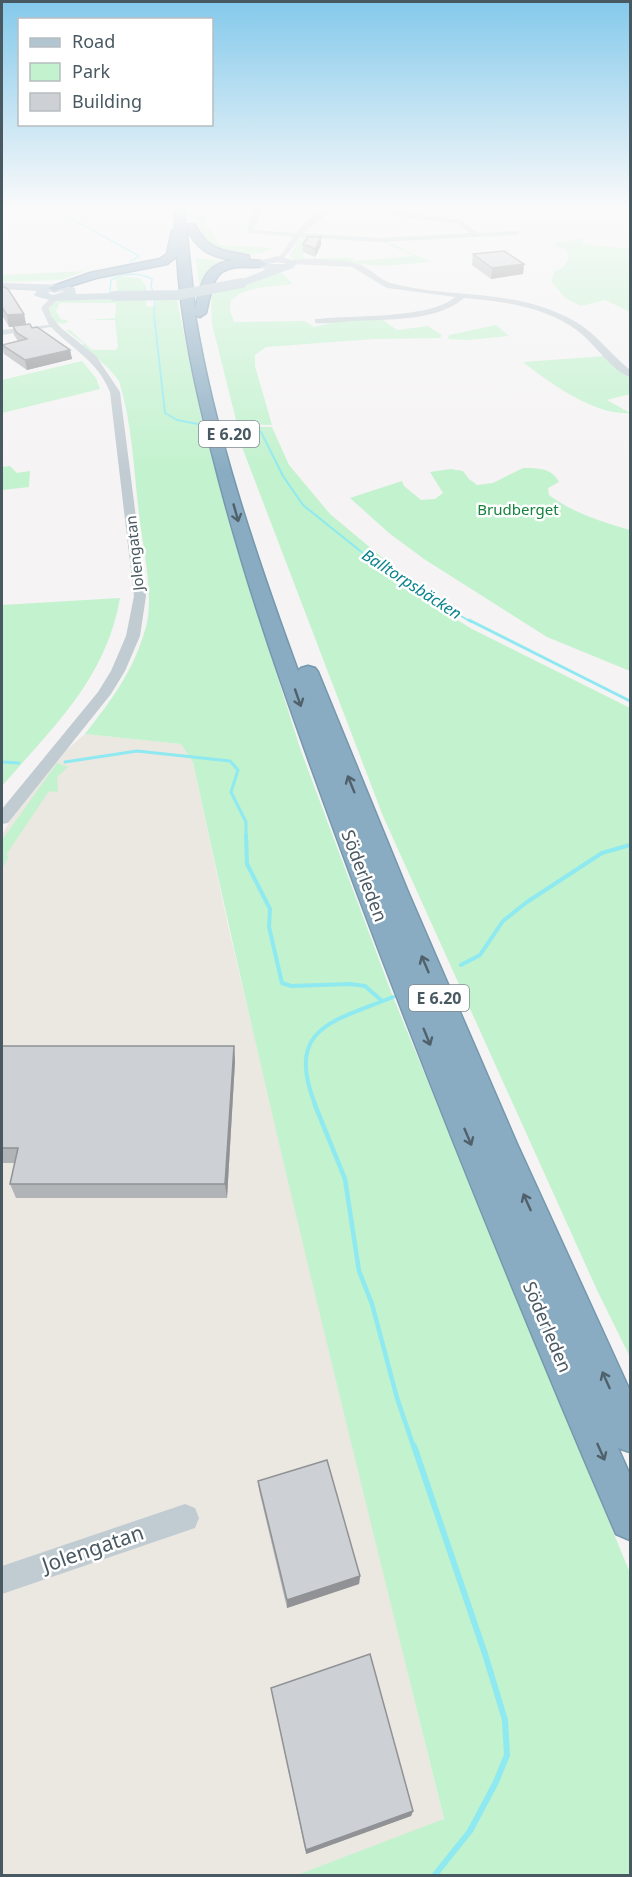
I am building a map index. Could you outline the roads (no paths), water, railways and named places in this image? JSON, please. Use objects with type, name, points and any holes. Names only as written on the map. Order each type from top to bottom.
[{"type":"highway","name":"Söderleden","points":[[197,296],[214,376],[246,493]]},
{"type":"highway","points":[[200,313],[204,296]]},
{"type":"highway","name":"Söderleden","points":[[186,297],[201,381],[236,513],[310,735],[446,1083],[573,1390],[630,1520]]},
{"type":"highway","name":"Söderleden","points":[[265,553],[330,732],[395,892],[501,1144],[630,1433]]},
{"type":"main road","points":[[109,296],[140,296]]},
{"type":"main road","points":[[109,296],[114,296]]},
{"type":"street","points":[[2,333],[47,327],[40,312],[39,296]]},
{"type":"street","name":"Jolengatan","points":[[2,819],[107,688],[129,649],[137,619],[139,589],[117,402],[110,380],[93,360],[48,317],[45,308],[57,296]]},
{"type":"street","points":[[318,321],[423,313],[450,305],[462,296]]},
{"type":"street","points":[[475,296],[516,301],[560,316],[588,334],[628,371]]},
{"type":"street","name":"Jolengatan","points":[[47,327],[93,360]]},
{"type":"street","name":"Jolengatan","points":[[2,1580],[184,1518]]},
{"type":"waterway","name":"Balltorpsbäcken","points":[[154,315],[155,296]]},
{"type":"waterway","name":"Balltorpsbäcken","points":[[154,315],[165,413],[177,420],[203,425]]},
{"type":"waterway","name":"Balltorpsbäcken","points":[[234,426],[254,427],[261,432],[283,476],[303,505],[379,566],[471,622]]},
{"type":"waterway","name":"Balltorpsbäcken","points":[[469,620],[630,701]]},
{"type":"waterway","points":[[65,762],[137,751],[230,761],[238,770],[231,792],[246,822],[246,835]]},
{"type":"waterway","points":[[2,762],[19,763]]},
{"type":"waterway","points":[[246,835],[247,864],[270,909],[269,927],[282,983],[291,986],[350,984],[365,986],[381,1000]]},
{"type":"waterway","points":[[461,965],[480,955],[503,921],[527,902],[602,853],[630,845]]},
{"type":"waterway","points":[[316,1107],[308,1080],[306,1060],[310,1044],[320,1031],[333,1022],[393,997]]},
{"type":"waterway","points":[[315,1105],[345,1179],[359,1271],[372,1304],[397,1398],[414,1448]]},
{"type":"waterway","points":[[414,1446],[485,1654],[505,1720],[507,1755],[496,1782],[470,1831],[434,1876]]},
{"type":"park label","name":"Brudberget","points":[[518,510]]}]
